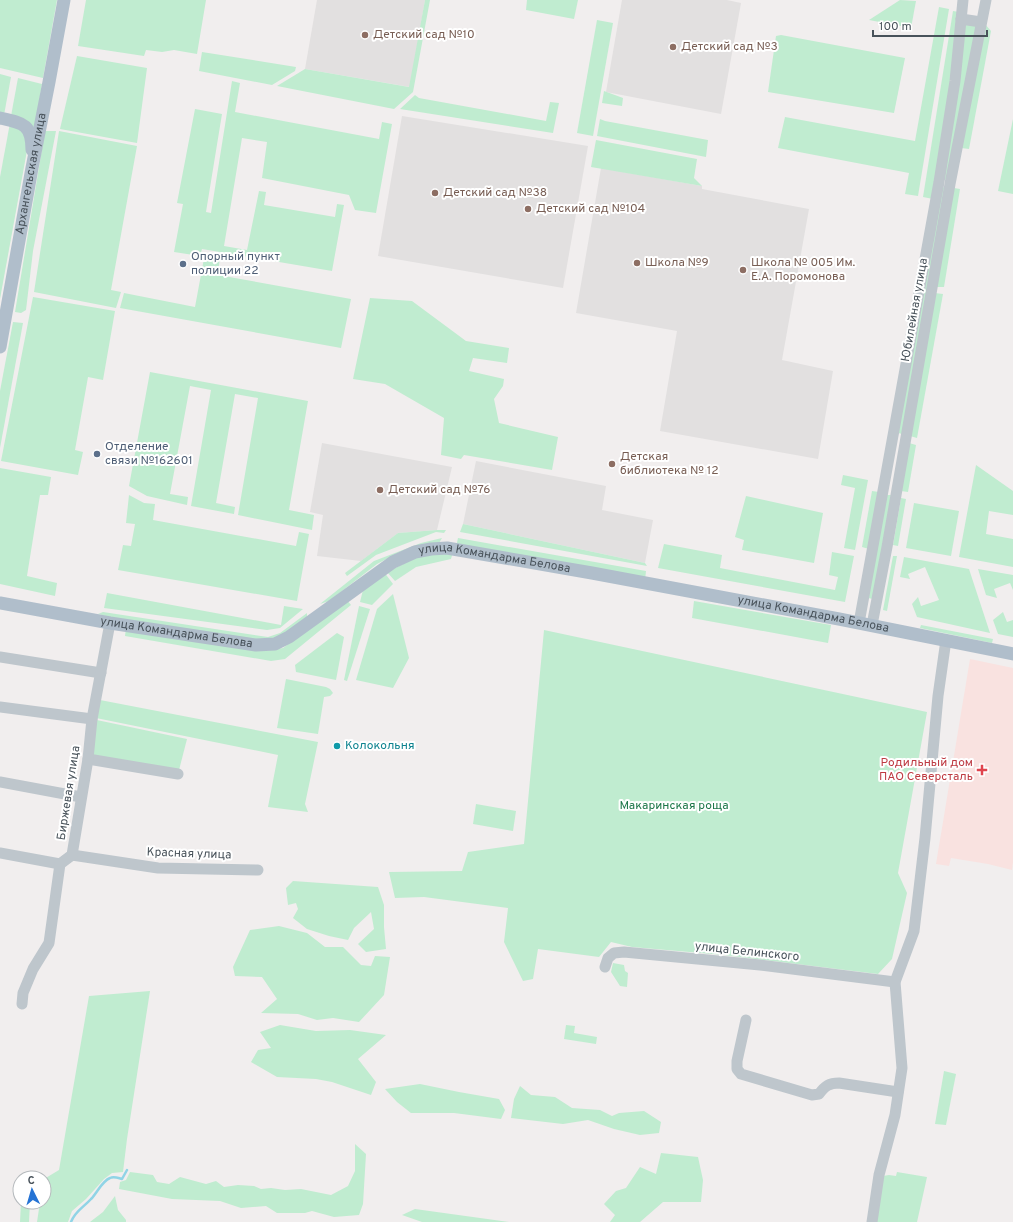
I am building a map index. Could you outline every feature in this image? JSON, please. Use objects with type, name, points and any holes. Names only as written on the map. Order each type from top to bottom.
[{"type":"main road","name":"Архангельская улица","points":[[0,347],[64,0]]},
{"type":"main road","points":[[0,118],[18,122],[24,125],[28,130],[32,138],[32,168]]},
{"type":"main road","name":"улица Командарма Белова","points":[[0,602],[110,623],[256,645],[274,644],[289,637],[393,562],[415,552],[447,548],[592,573],[866,624],[1013,654]]},
{"type":"street","name":"Юбилейная улица","points":[[866,624],[893,437],[939,182],[955,81],[963,0]]},
{"type":"street","name":"Юбилейная улица","points":[[866,624],[887,547],[950,184],[986,0]]},
{"type":"street","points":[[961,19],[981,22]]},
{"type":"street","points":[[939,182],[950,184]]},
{"type":"street","points":[[893,437],[905,440]]},
{"type":"street","name":"Биржевая улица","points":[[60,864],[72,855],[88,758],[92,719],[110,623]]},
{"type":"street","points":[[872,1222],[879,1175],[895,1115],[902,1068],[895,982],[914,930],[925,838],[938,696],[946,640]]},
{"type":"street","points":[[0,657],[101,673]]},
{"type":"street","points":[[0,706],[92,719]]},
{"type":"street","points":[[88,758],[178,774]]},
{"type":"street","points":[[0,782],[81,797]]},
{"type":"street","points":[[0,853],[60,864],[49,944],[33,969],[23,993],[22,1004]]},
{"type":"street","name":"Красная улица","points":[[72,855],[158,868],[258,870]]},
{"type":"street","name":"улица Белинского","points":[[605,967],[608,958],[614,953],[624,952],[760,965],[895,982]]},
{"type":"street","points":[[746,1020],[737,1061],[737,1070],[742,1074],[812,1095],[819,1094],[824,1087],[831,1083],[898,1092]]},
{"type":"shaded area","name":"Детский сад №10","points":[[317,0],[425,0],[410,87],[305,69]]},
{"type":"shaded area","name":"Детский сад №3","points":[[622,0],[727,0],[741,3],[721,114],[606,92]]},
{"type":"shaded area","points":[[402,116],[588,146],[563,288],[378,256]]},
{"type":"shaded area","name":"Школа № 005 Им. Е.А. Поромонова","points":[[601,168],[702,186],[702,189],[809,209],[782,360],[833,371],[818,459],[660,431],[677,331],[576,313]]},
{"type":"shaded area","name":"Детский сад №76","points":[[322,443],[452,467],[437,530],[398,533],[361,561],[317,556],[323,515],[310,512]]},
{"type":"shaded area","points":[[476,461],[606,486],[602,510],[653,520],[645,563],[463,524]]},
{"type":"shaded area","name":"Родильный дом ПАО Северсталь","points":[[970,659],[1013,668],[1012,870],[988,864],[951,858],[949,866],[936,864]]},
{"type":"green space","points":[[0,0],[57,0],[43,78],[0,68]]},
{"type":"green space","points":[[86,0],[206,0],[197,54],[174,50],[162,52],[146,50],[144,56],[78,46]]},
{"type":"green space","points":[[425,0],[430,0],[413,92],[394,109],[277,86],[305,69],[409,87]]},
{"type":"green space","points":[[527,0],[578,0],[574,19],[526,10]]},
{"type":"green space","points":[[900,0],[916,1],[911,28],[869,20]]},
{"type":"green space","points":[[939,7],[949,9],[918,196],[905,194],[909,173],[778,148],[785,117],[915,141]]},
{"type":"green space","points":[[953,11],[959,12],[959,19],[933,199],[923,197]]},
{"type":"green space","points":[[597,20],[613,23],[593,136],[577,133]]},
{"type":"green space","points":[[984,23],[991,31],[969,149],[961,148]]},
{"type":"green space","points":[[964,24],[976,25],[947,180],[943,179]]},
{"type":"green space","points":[[781,35],[905,58],[894,113],[768,92],[776,36]]},
{"type":"green space","points":[[202,52],[296,67],[295,71],[272,85],[199,71]]},
{"type":"green space","points":[[77,56],[147,68],[137,143],[60,129]]},
{"type":"green space","points":[[0,74],[11,77],[4,115],[0,114]]},
{"type":"green space","points":[[18,78],[42,84],[34,133],[11,116]]},
{"type":"green space","points":[[232,81],[240,83],[235,112],[379,139],[382,122],[392,124],[376,213],[355,210],[349,195],[262,178],[267,142],[242,138],[224,246],[247,250],[259,191],[266,192],[264,205],[335,217],[337,204],[344,205],[332,271],[202,249],[200,256],[174,252],[183,204],[177,203],[195,109],[222,114],[206,212],[211,213]]},
{"type":"green space","points":[[604,91],[623,98],[622,106],[602,103]]},
{"type":"green space","points":[[415,95],[419,98],[546,121],[550,102],[559,103],[553,133],[400,109]]},
{"type":"green space","points":[[600,119],[708,140],[706,157],[597,136]]},
{"type":"green space","points":[[1013,119],[1013,194],[998,191]]},
{"type":"green space","points":[[10,123],[23,129],[28,145],[0,299],[0,177]]},
{"type":"green space","points":[[45,131],[56,131],[33,251],[26,310],[21,313],[15,312]]},
{"type":"green space","points":[[59,131],[137,146],[111,290],[121,292],[116,308],[34,292]]},
{"type":"green space","points":[[596,140],[697,159],[694,178],[702,186],[591,167]]},
{"type":"green space","points":[[942,187],[946,188],[902,434],[898,433]]},
{"type":"green space","points":[[954,188],[960,189],[944,287],[936,287]]},
{"type":"green space","points":[[205,253],[220,256],[218,275],[351,299],[341,348],[120,308],[124,293],[195,307]]},
{"type":"green space","points":[[935,293],[943,294],[917,438],[910,436]]},
{"type":"green space","points":[[33,297],[115,311],[103,380],[88,377],[75,450],[83,452],[78,475],[1,461]]},
{"type":"green space","points":[[370,298],[412,301],[466,341],[509,348],[507,363],[473,358],[469,371],[504,379],[503,386],[494,399],[499,423],[558,437],[552,470],[464,455],[461,459],[441,455],[444,418],[385,384],[353,379]]},
{"type":"green space","points":[[13,322],[23,323],[0,448],[0,391]]},
{"type":"green space","points":[[150,372],[308,401],[289,510],[314,515],[312,530],[238,515],[258,398],[235,394],[216,503],[235,507],[234,514],[191,506],[211,390],[190,386],[170,494],[188,497],[187,505],[147,496],[129,486]]},
{"type":"green space","points":[[909,443],[916,445],[908,492],[901,491]]},
{"type":"green space","points":[[976,465],[1013,491],[1013,515],[989,511],[986,534],[1013,539],[1013,567],[959,557]]},
{"type":"green space","points":[[0,468],[51,477],[48,495],[40,495],[27,576],[57,583],[55,596],[0,584]]},
{"type":"green space","points":[[843,475],[868,480],[855,550],[844,548],[855,488],[841,485]]},
{"type":"green space","points":[[872,491],[879,492],[869,549],[862,547]]},
{"type":"green space","points":[[129,495],[144,503],[155,504],[153,520],[296,546],[299,532],[309,534],[297,601],[118,570],[123,545],[131,546],[135,524],[126,523]]},
{"type":"green space","points":[[887,495],[891,495],[873,599],[868,598]]},
{"type":"green space","points":[[746,496],[823,513],[814,563],[742,550],[744,540],[735,537]]},
{"type":"green space","points":[[901,498],[906,499],[898,546],[893,545]]},
{"type":"green space","points":[[914,503],[959,511],[951,556],[906,548]]},
{"type":"green space","points":[[463,524],[645,563],[647,566],[460,532]]},
{"type":"green space","points":[[446,530],[444,533],[436,532],[376,555],[347,576],[345,573],[398,533]]},
{"type":"green space","points":[[442,538],[439,543],[402,551],[377,564],[329,601],[320,604],[374,561],[421,543]]},
{"type":"green space","points":[[458,538],[646,571],[645,580],[456,547]]},
{"type":"green space","points":[[664,544],[722,555],[720,568],[835,590],[838,577],[829,575],[832,552],[854,556],[845,602],[658,568]]},
{"type":"green space","points":[[453,552],[451,559],[416,567],[395,581],[387,572],[426,553]]},
{"type":"green space","points":[[893,556],[897,556],[887,611],[883,610]]},
{"type":"green space","points":[[904,557],[969,569],[990,633],[917,617],[912,604],[918,597],[921,606],[939,600],[925,567],[908,574],[910,579],[900,577]]},
{"type":"green space","points":[[978,569],[1013,575],[1013,590],[1010,583],[994,589],[997,598],[986,595]]},
{"type":"green space","points":[[384,572],[393,584],[372,605],[360,602],[363,590]]},
{"type":"green space","points":[[107,593],[281,625],[284,606],[303,609],[280,628],[267,630],[104,608]]},
{"type":"green space","points":[[393,594],[409,658],[393,688],[356,680],[377,609]]},
{"type":"green space","points":[[347,600],[351,605],[285,659],[271,661],[125,636],[126,628],[264,651],[283,648]]},
{"type":"green space","points":[[694,601],[831,625],[828,643],[692,618]]},
{"type":"green space","points":[[359,606],[370,609],[347,681],[344,680]]},
{"type":"green space","points":[[103,612],[268,637],[280,633],[307,613],[307,618],[288,632],[274,639],[260,640],[98,614]]},
{"type":"green space","points":[[1003,612],[1007,622],[1013,620],[1013,637],[998,634],[993,620]]},
{"type":"green space","points":[[921,625],[993,639],[992,643],[920,628]]},
{"type":"green space","name":"Макаринская роща","points":[[544,630],[927,712],[898,873],[907,893],[892,959],[878,974],[724,955],[632,947],[611,942],[599,957],[538,949],[533,979],[523,981],[504,942],[508,908],[424,897],[395,898],[389,872],[462,871],[468,852],[524,844]]},
{"type":"green space","points":[[337,633],[344,637],[336,680],[296,672],[295,665]]},
{"type":"green space","points":[[286,679],[326,687],[333,693],[330,696],[324,697],[318,734],[277,728]]},
{"type":"green space","points":[[100,700],[318,742],[305,804],[308,812],[268,807],[278,755],[96,718]]},
{"type":"green space","points":[[92,719],[187,739],[178,774],[88,759]]},
{"type":"green space","points":[[476,804],[516,811],[513,831],[473,824]]},
{"type":"green space","points":[[293,881],[378,887],[384,905],[386,949],[366,952],[358,944],[374,929],[371,912],[354,928],[348,940],[307,929],[293,918],[298,909],[296,903],[288,905],[286,888]]},
{"type":"green space","points":[[279,926],[307,933],[325,947],[343,947],[361,965],[371,966],[375,956],[390,957],[384,995],[359,1022],[333,1018],[317,1020],[298,1014],[261,1013],[277,999],[262,977],[235,976],[233,967],[250,930]]},
{"type":"green space","points":[[613,963],[624,965],[625,971],[628,973],[627,987],[620,986],[611,972]]},
{"type":"green space","points":[[150,991],[123,1172],[112,1173],[104,1179],[86,1199],[72,1211],[68,1222],[37,1222],[39,1210],[52,1210],[52,1174],[59,1170],[89,996]]},
{"type":"green space","points":[[280,1025],[316,1031],[350,1030],[386,1035],[358,1059],[376,1082],[371,1095],[332,1082],[316,1079],[277,1077],[251,1062],[258,1050],[271,1048],[260,1032]]},
{"type":"green space","points":[[566,1025],[575,1026],[574,1033],[597,1037],[596,1044],[564,1039]]},
{"type":"green space","points":[[944,1071],[956,1074],[946,1125],[935,1124]]},
{"type":"green space","points":[[420,1084],[499,1099],[505,1110],[501,1119],[454,1113],[411,1113],[397,1102],[385,1089]]},
{"type":"green space","points":[[520,1086],[531,1095],[555,1097],[572,1108],[600,1110],[612,1116],[619,1113],[644,1111],[661,1122],[659,1133],[640,1135],[614,1129],[588,1120],[563,1124],[511,1118],[514,1099]]},
{"type":"green space","points":[[355,1144],[366,1154],[363,1204],[359,1215],[334,1217],[312,1211],[305,1213],[277,1213],[266,1206],[241,1208],[220,1201],[172,1199],[119,1189],[120,1182],[126,1180],[130,1172],[153,1175],[157,1182],[169,1184],[180,1177],[206,1184],[216,1181],[224,1187],[238,1185],[254,1186],[261,1189],[301,1189],[331,1195],[348,1186],[355,1171]]},
{"type":"green space","points":[[661,1153],[698,1157],[703,1180],[701,1202],[663,1202],[640,1222],[610,1222],[615,1215],[604,1204],[616,1191],[626,1188],[640,1167],[656,1174]]},
{"type":"green space","points":[[897,1172],[927,1177],[917,1222],[875,1222],[883,1176],[896,1176]]},
{"type":"green space","points":[[115,1196],[118,1210],[126,1222],[90,1222],[103,1212]]},
{"type":"green space","points":[[415,1209],[509,1222],[422,1222],[402,1215]]},
{"type":"green space","points":[[21,1210],[30,1210],[29,1222],[20,1222]]},
{"type":"waterway","points":[[71,1222],[75,1215],[91,1199],[104,1182],[113,1177],[122,1179],[127,1170]]},
{"type":"place","name":"Детский сад №10","points":[[365,35]]},
{"type":"place","name":"Детский сад №3","points":[[673,47]]},
{"type":"place","name":"Детский сад №38","points":[[435,193]]},
{"type":"place","name":"Детский сад №104","points":[[528,209]]},
{"type":"place","name":"Школа №9","points":[[637,263]]},
{"type":"place","name":"Опорный пункт полиции 22","points":[[183,264]]},
{"type":"place","name":"Школа № 005 Им. Е.А. Поромонова","points":[[743,270]]},
{"type":"place","name":"Отделение связи №162601","points":[[97,454]]},
{"type":"place","name":"Детская библиотека № 12","points":[[612,464]]},
{"type":"place","name":"Детский сад №76","points":[[380,490]]},
{"type":"place","name":"Колокольня","points":[[337,746]]},
{"type":"place","name":"Родильный дом ПАО Северсталь","points":[[982,770]]}]
